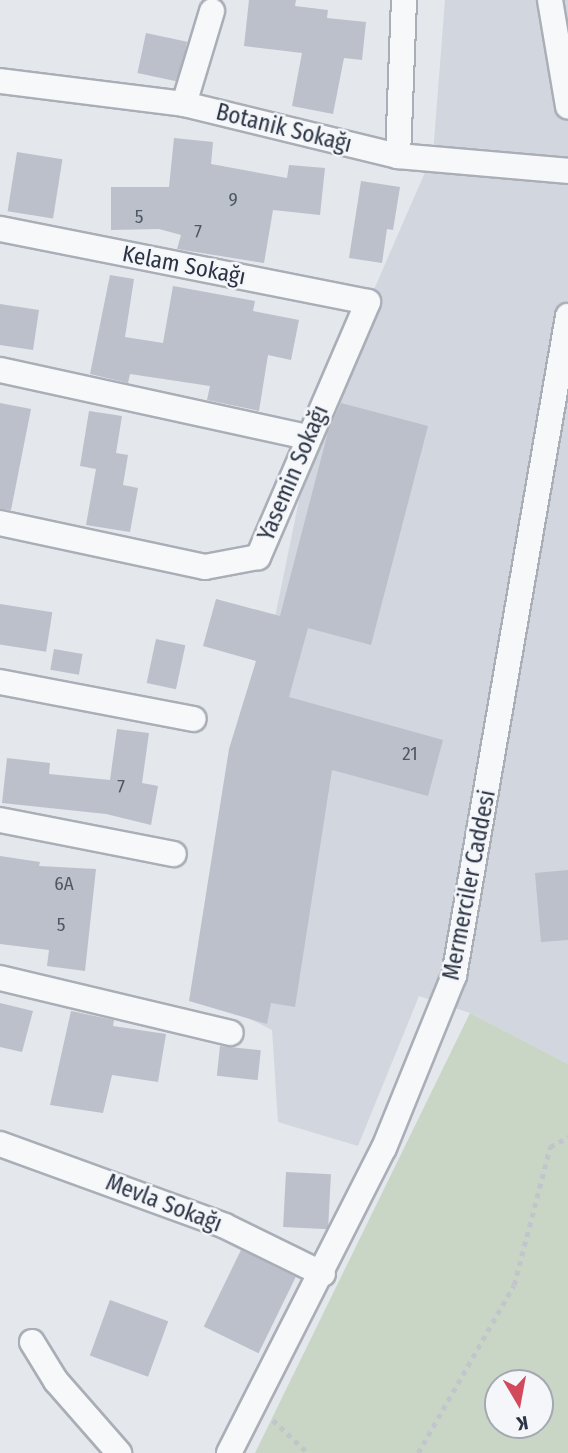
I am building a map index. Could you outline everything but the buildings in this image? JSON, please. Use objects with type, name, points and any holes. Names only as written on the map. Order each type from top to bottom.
[{"type":"street","points":[[398,156],[404,0]]},
{"type":"street","points":[[550,0],[568,106]]},
{"type":"street","points":[[184,104],[212,11]]},
{"type":"street","name":"Botanik Sokağı","points":[[0,81],[184,104],[398,156],[568,171]]},
{"type":"street","name":"Kelam Sokağı","points":[[0,229],[368,302]]},
{"type":"street","name":"Yasemin Sokağı","points":[[0,523],[205,568],[258,557],[368,302]]},
{"type":"street","name":"Mermerciler Caddesi","points":[[229,1453],[323,1274],[384,1149],[454,976],[568,316]]},
{"type":"street","points":[[0,370],[308,437]]},
{"type":"street","points":[[0,682],[194,719]]},
{"type":"street","points":[[0,820],[174,853]]},
{"type":"street","points":[[0,978],[231,1033]]},
{"type":"street","name":"Mevla Sokağı","points":[[0,1144],[225,1226],[323,1274]]},
{"type":"street","points":[[32,1342],[56,1381],[118,1453]]},
{"type":"path","points":[[418,1453],[514,1285],[550,1147],[568,1137]]},
{"type":"path","points":[[255,1402],[308,1453]]},
{"type":"shaded area","points":[[445,0],[568,0],[568,1064],[470,1013],[419,996],[358,1146],[278,1122],[272,1030],[198,993],[314,427],[433,154]]},
{"type":"green space","points":[[470,1013],[568,1064],[568,1453],[255,1453]]}]
